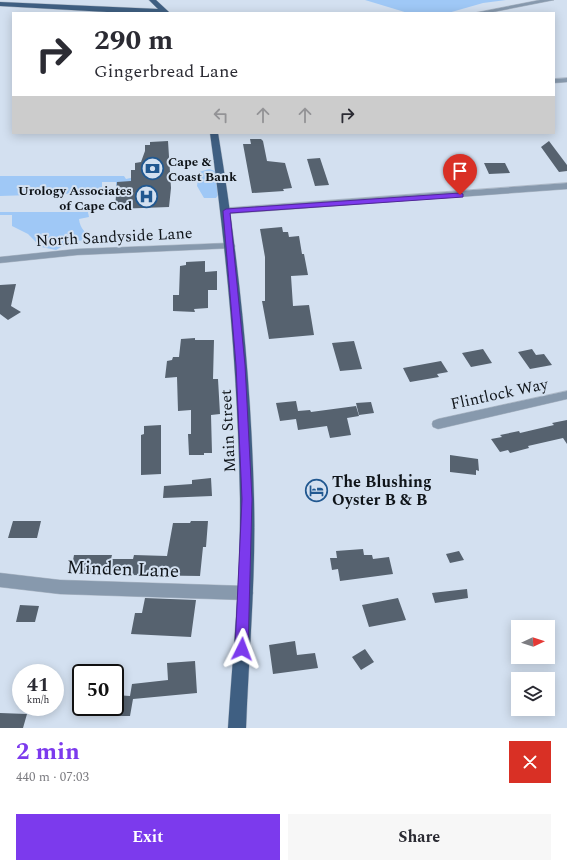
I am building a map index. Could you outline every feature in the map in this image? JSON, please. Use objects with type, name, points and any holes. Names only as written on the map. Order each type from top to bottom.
[{"type":"main road","points":[[152,0],[166,12]]},
{"type":"main road","points":[[0,4],[166,12]]},
{"type":"main road","name":"Main Street","points":[[214,134],[230,246],[240,357],[245,449],[247,518],[237,728]]},
{"type":"street","points":[[484,12],[551,0]]},
{"type":"street","points":[[555,81],[567,80]]},
{"type":"street","points":[[226,211],[414,199],[567,186]]},
{"type":"street","name":"North Sandyside Lane","points":[[0,260],[66,253],[230,246]]},
{"type":"street","name":"Flintlock Way","points":[[438,424],[567,395]]},
{"type":"street","name":"Minden Lane","points":[[0,580],[60,587],[244,593]]},
{"type":"shaded area","points":[[365,0],[506,0],[483,3],[452,12],[405,12]]},
{"type":"shaded area","points":[[209,169],[215,171],[218,195],[216,198],[204,198],[197,186],[199,172]]},
{"type":"shaded area","points":[[0,176],[124,176],[126,179],[135,177],[171,176],[169,187],[116,191],[116,182],[102,182],[102,192],[0,196]]},
{"type":"shaded area","points":[[0,212],[88,212],[89,217],[79,219],[81,226],[93,239],[101,236],[120,239],[143,236],[145,239],[65,241],[63,243],[68,243],[56,250],[41,247],[28,234],[12,226],[12,215],[0,215]]},
{"type":"building","points":[[250,139],[261,139],[263,141],[267,161],[285,163],[292,188],[283,189],[284,191],[252,193],[243,144],[251,144]]},
{"type":"building","points":[[168,141],[171,188],[169,207],[115,209],[117,182],[131,181],[131,170],[135,170],[135,163],[141,162],[145,151],[145,145],[150,145],[150,142]]},
{"type":"building","points":[[549,141],[567,165],[567,171],[559,172],[541,147]]},
{"type":"building","points":[[320,158],[329,185],[315,186],[307,159]]},
{"type":"building","points":[[484,163],[505,163],[510,173],[489,174]]},
{"type":"building","points":[[282,227],[283,232],[288,232],[289,237],[299,236],[308,275],[291,276],[293,306],[309,305],[314,335],[269,339],[262,301],[265,301],[265,257],[260,229]]},
{"type":"building","points":[[205,261],[205,272],[217,271],[217,290],[208,290],[208,308],[194,309],[195,312],[173,311],[173,295],[179,295],[180,266],[186,265],[186,262]]},
{"type":"building","points":[[16,284],[11,306],[21,312],[8,320],[0,314],[0,285]]},
{"type":"building","points":[[195,338],[195,340],[214,340],[213,379],[218,379],[220,414],[211,415],[212,453],[204,453],[204,455],[189,455],[188,434],[191,434],[191,410],[178,411],[177,377],[165,378],[167,361],[172,360],[173,357],[179,357],[181,339]]},
{"type":"building","points":[[354,341],[362,369],[340,371],[332,343]]},
{"type":"building","points":[[483,349],[492,363],[471,367],[462,353]]},
{"type":"building","points":[[532,349],[536,355],[544,354],[552,365],[530,369],[518,352]]},
{"type":"building","points":[[441,361],[448,372],[437,374],[439,377],[410,382],[403,368]]},
{"type":"building","points":[[296,401],[298,411],[310,410],[311,412],[356,406],[359,416],[347,418],[351,435],[330,438],[327,426],[298,430],[296,419],[280,421],[276,403]]},
{"type":"building","points":[[371,402],[374,413],[359,415],[356,403]]},
{"type":"building","points":[[567,420],[567,444],[563,438],[528,446],[529,448],[510,453],[508,450],[500,452],[491,439],[502,437],[500,435],[519,431],[520,433],[554,425],[552,423]]},
{"type":"building","points":[[161,425],[161,474],[141,475],[141,435],[144,434],[144,426]]},
{"type":"building","points":[[450,455],[478,459],[479,471],[476,470],[476,475],[450,472]]},
{"type":"building","points":[[211,478],[212,496],[163,498],[164,486],[192,484],[192,480]]},
{"type":"building","points":[[13,521],[41,521],[37,538],[8,538]]},
{"type":"building","points":[[191,521],[208,521],[206,547],[203,547],[200,576],[130,575],[131,572],[89,573],[89,571],[71,571],[74,555],[112,555],[111,559],[133,559],[134,555],[167,556],[173,523],[190,523]]},
{"type":"building","points":[[363,549],[364,555],[372,555],[373,559],[389,557],[393,574],[340,581],[338,569],[332,570],[330,558],[337,558],[336,551]]},
{"type":"building","points":[[459,551],[464,560],[450,563],[446,554]]},
{"type":"building","points":[[467,589],[468,598],[435,603],[432,593]]},
{"type":"building","points":[[145,598],[196,600],[191,637],[131,634],[135,613],[142,613]]},
{"type":"building","points":[[398,598],[406,620],[369,627],[362,605]]},
{"type":"building","points":[[20,605],[39,606],[35,622],[16,622]]},
{"type":"building","points":[[295,641],[297,655],[315,653],[318,668],[273,674],[269,645]]},
{"type":"building","points":[[365,649],[374,662],[361,670],[352,657]]},
{"type":"building","points":[[195,661],[197,693],[133,699],[130,716],[124,716],[124,696],[130,696],[132,684],[168,680],[167,663]]},
{"type":"building","points":[[0,713],[12,713],[12,716],[26,716],[23,728],[0,728]]},
{"type":"place","name":"Cape & Coast Bank","points":[[153,168]]},
{"type":"place","name":"Urology Associates of Cape Cod","points":[[147,197]]},
{"type":"place","name":"The Blushing Oyster B & B","points":[[316,490]]},
{"type":"route","points":[[242,649],[247,499],[241,365],[226,211],[460,195]]}]
